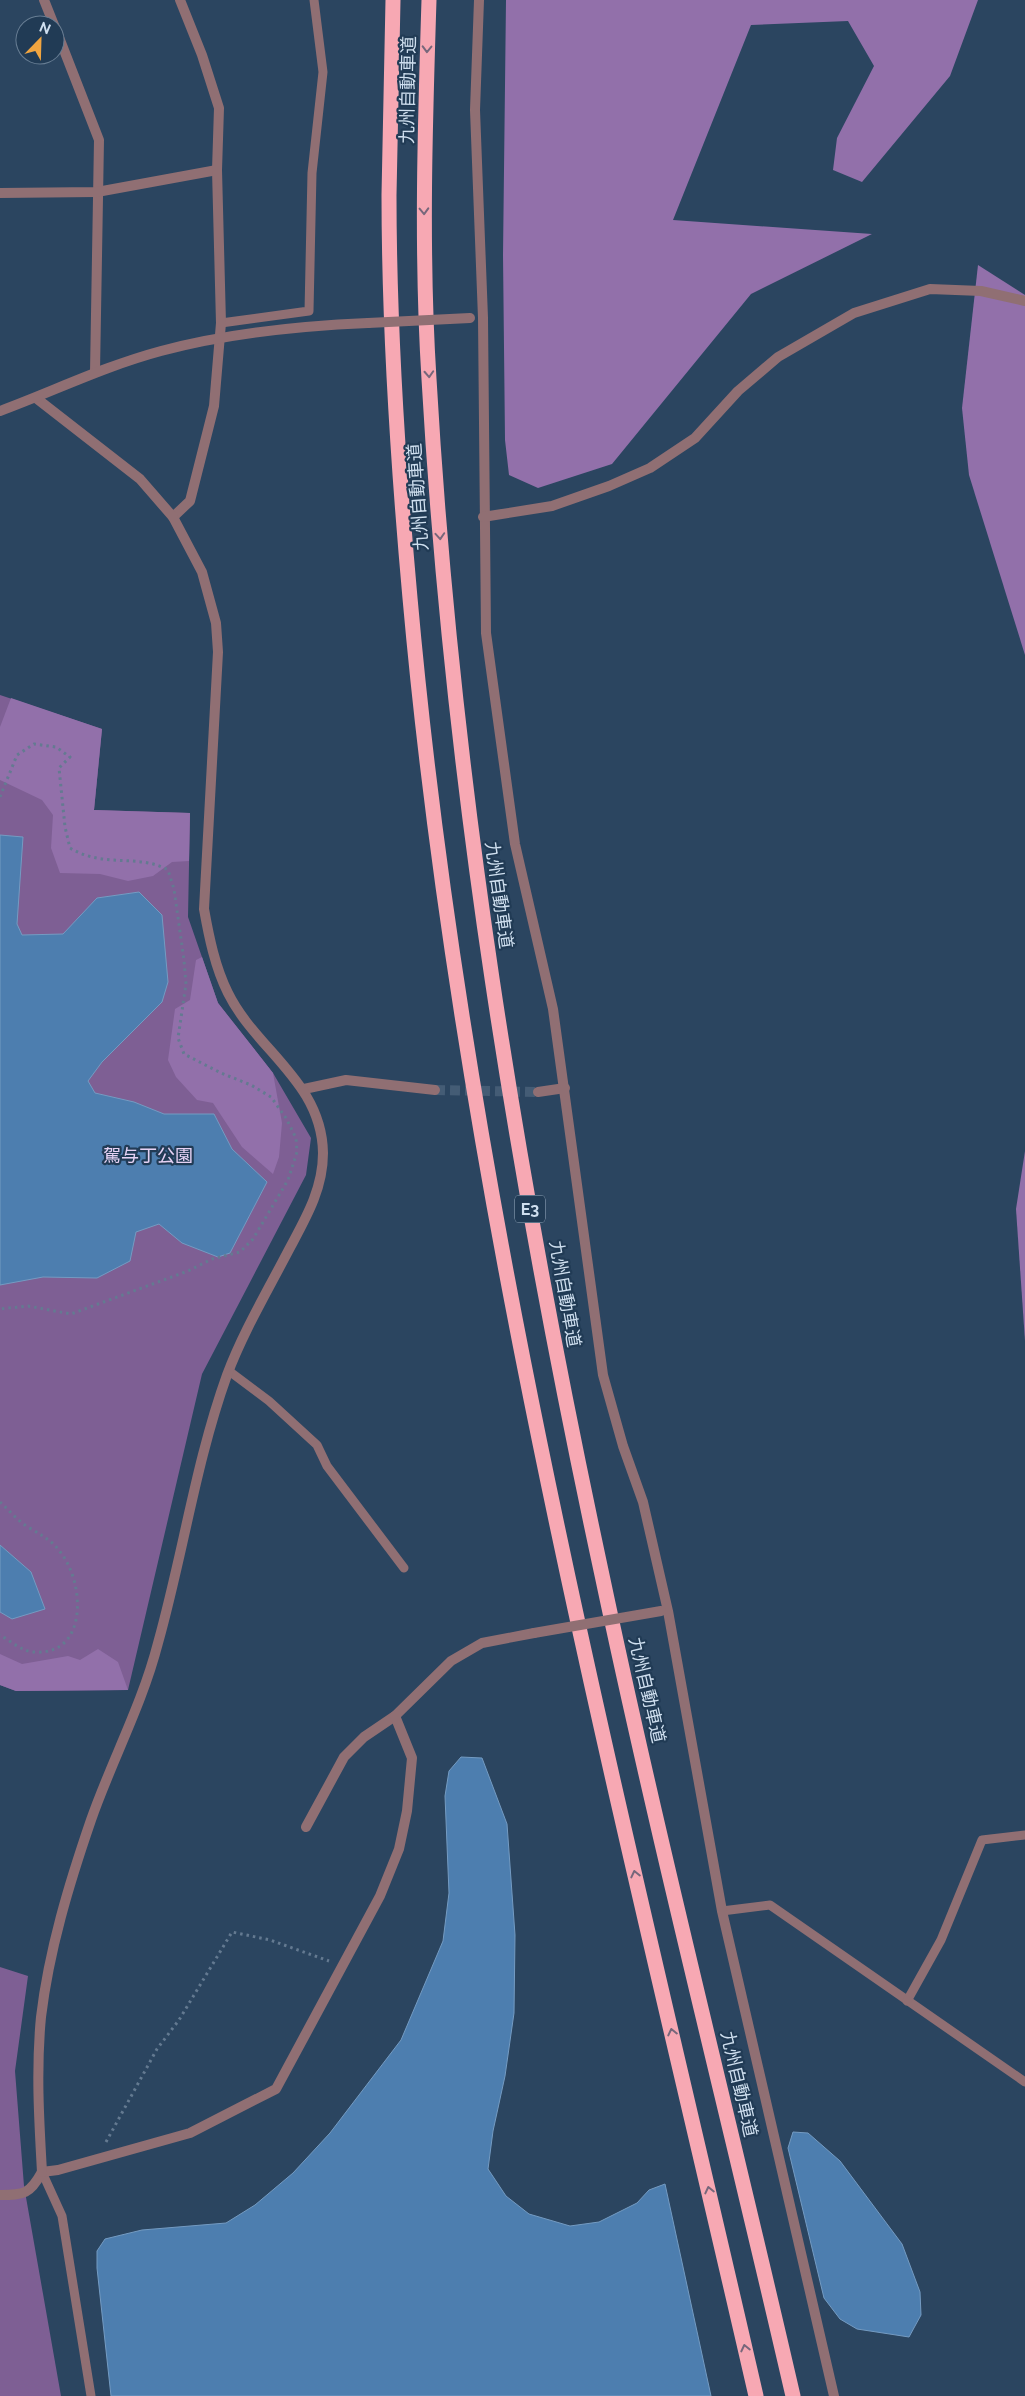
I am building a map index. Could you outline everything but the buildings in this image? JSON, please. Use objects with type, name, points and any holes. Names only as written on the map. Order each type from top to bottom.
[{"type":"highway","name":"九州自動車道","points":[[393,0],[389,209],[394,374],[410,599],[438,849],[477,1112],[527,1381],[568,1573],[756,2396]]},
{"type":"highway","name":"九州自動車道","points":[[429,0],[424,201],[428,374],[444,597],[472,847],[512,1109],[561,1376],[602,1578],[793,2396]]},
{"type":"street","points":[[44,0],[50,15]]},
{"type":"street","points":[[173,517],[190,501],[214,406],[221,323],[217,170],[219,108],[202,55],[180,0]]},
{"type":"street","points":[[479,0],[476,120],[483,318],[483,517],[486,633],[514,834],[553,1009],[603,1375],[623,1446],[643,1502],[722,1911],[834,2396]]},
{"type":"street","points":[[65,52],[99,140],[95,372]]},
{"type":"street","points":[[0,193],[97,192],[217,170]]},
{"type":"street","points":[[483,517],[552,506],[609,486],[650,468],[695,438],[738,391],[778,357],[854,313],[930,289],[981,291],[1025,300]]},
{"type":"street","points":[[0,410],[36,398],[95,372],[161,351],[219,338],[301,326],[483,318]]},
{"type":"street","points":[[0,2195],[21,2195],[30,2189],[42,2172],[37,2089],[42,2016],[52,1955],[68,1890],[92,1816],[142,1698],[158,1644],[214,1413],[229,1371],[259,1306],[313,1205],[322,1176],[323,1149],[319,1123],[304,1089],[255,1033],[228,994],[210,944],[204,909],[218,685],[216,623],[202,572],[173,517],[140,479],[36,398]]},
{"type":"street","points":[[304,1089],[346,1080],[435,1090]]},
{"type":"street","points":[[538,1092],[564,1088]]},
{"type":"street","points":[[306,1826],[344,1757],[364,1737],[395,1716],[451,1661],[482,1642],[665,1611]]},
{"type":"street","points":[[42,2172],[58,2170],[190,2133],[276,2089],[380,1896],[399,1849],[408,1811],[412,1758],[395,1716]]},
{"type":"lane","points":[[221,323],[309,312],[312,173],[323,72],[314,0]]},
{"type":"lane","points":[[229,1371],[269,1401],[317,1445],[327,1466],[404,1568]]},
{"type":"lane","points":[[907,2000],[941,1940],[982,1840],[1025,1835]]},
{"type":"lane","points":[[722,1911],[770,1905],[1025,2082]]},
{"type":"lane","points":[[42,2172],[62,2216],[91,2396]]},
{"type":"path","points":[[0,797],[16,755],[34,744],[56,747],[70,757],[59,768],[65,826],[70,848],[84,857],[109,861],[156,863],[168,870],[174,889],[184,960],[186,984],[178,1038],[184,1054],[221,1073],[251,1085],[271,1097],[286,1118],[296,1138],[297,1152],[288,1180],[253,1239],[240,1252],[212,1259],[188,1271],[71,1314],[28,1306],[0,1309]]},
{"type":"path","points":[[0,1502],[27,1526],[46,1536],[62,1554],[75,1585],[79,1614],[72,1634],[64,1643],[50,1652],[32,1652],[0,1635]]},
{"type":"path","points":[[101,2158],[105,2144],[157,2049],[179,2020],[232,1932],[270,1940],[342,1965]]},
{"type":"green space","name":"駕与丁公園","points":[[0,695],[102,729],[94,810],[190,813],[188,917],[218,1003],[273,1073],[311,1138],[306,1175],[202,1374],[128,1690],[16,1691],[0,1685]]},
{"type":"green space","points":[[0,1967],[28,1976],[15,2071],[24,2186],[61,2396],[0,2396]]},
{"type":"shaded area","points":[[506,0],[978,0],[950,76],[862,182],[833,170],[837,138],[874,66],[848,21],[751,25],[673,220],[872,234],[751,294],[612,464],[538,488],[509,475],[505,440],[503,255]]},
{"type":"shaded area","points":[[978,265],[1025,295],[1025,655],[969,475],[962,408]]},
{"type":"shaded area","points":[[11,698],[102,729],[94,810],[190,813],[189,861],[172,862],[153,876],[128,881],[100,874],[60,873],[51,848],[53,815],[42,800],[0,780],[0,727]]},
{"type":"shaded area","points":[[202,957],[218,1003],[273,1073],[282,1123],[279,1157],[273,1174],[242,1147],[213,1103],[197,1100],[176,1077],[168,1060],[175,1009],[190,1000],[196,960]]},
{"type":"shaded area","points":[[1025,1151],[1025,1341],[1016,1209]]},
{"type":"shaded area","points":[[98,1649],[118,1662],[128,1690],[16,1691],[0,1685],[0,1654],[22,1664],[68,1656],[80,1660]]},
{"type":"water","points":[[0,835],[23,837],[17,924],[22,935],[63,934],[97,898],[139,892],[162,915],[168,982],[162,1002],[102,1062],[88,1081],[95,1093],[134,1102],[164,1114],[214,1114],[232,1149],[267,1182],[230,1253],[218,1257],[182,1243],[159,1224],[136,1232],[130,1261],[97,1278],[43,1277],[0,1285]]},
{"type":"water","points":[[0,1545],[31,1572],[45,1609],[12,1619],[0,1612]]},
{"type":"water","points":[[461,1757],[482,1758],[507,1824],[515,1935],[514,2013],[488,2169],[506,2196],[529,2214],[570,2226],[599,2222],[637,2203],[649,2190],[665,2184],[711,2396],[111,2396],[97,2268],[97,2251],[105,2239],[142,2230],[226,2223],[255,2205],[293,2173],[330,2133],[401,2040],[443,1941],[449,1893],[445,1796],[449,1771]]},
{"type":"water","points":[[793,2132],[808,2133],[840,2161],[902,2244],[920,2292],[921,2315],[909,2337],[857,2329],[840,2319],[824,2298],[788,2148]]},
{"type":"tunnel","points":[[435,1090],[538,1092]]}]
